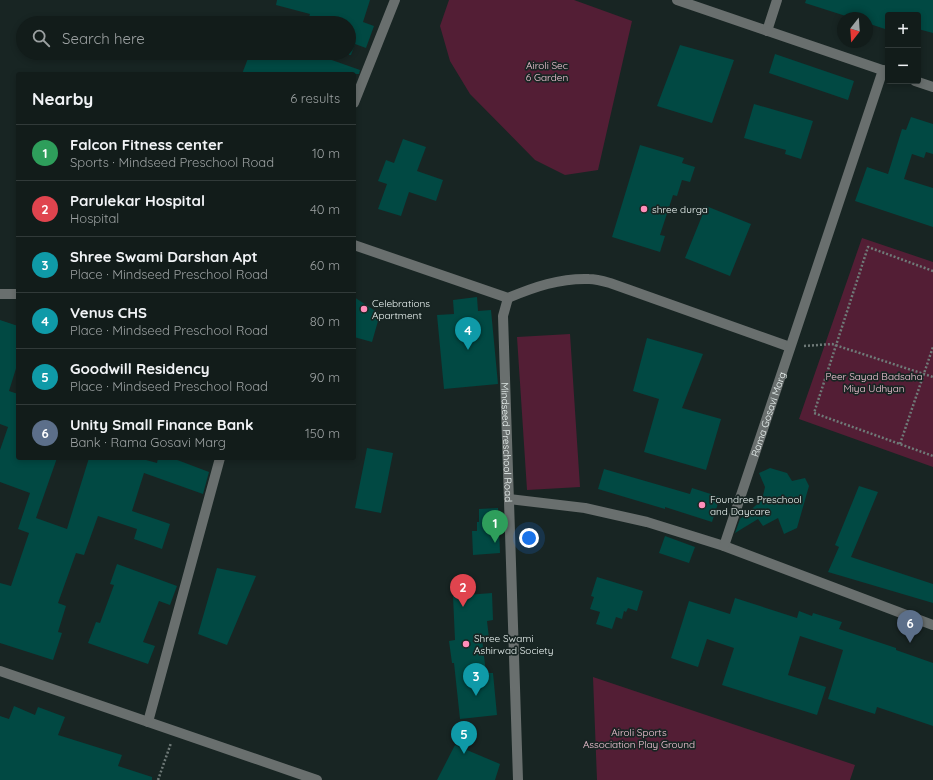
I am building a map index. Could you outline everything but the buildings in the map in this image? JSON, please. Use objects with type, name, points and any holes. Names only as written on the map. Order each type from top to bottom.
[{"type":"street","points":[[356,98],[396,0]]},
{"type":"street","points":[[677,0],[885,71]]},
{"type":"street","points":[[767,30],[777,0]]},
{"type":"street","name":"Rama Gosavi Marg","points":[[724,546],[790,347],[885,74]]},
{"type":"street","points":[[921,83],[933,87]]},
{"type":"street","points":[[356,246],[508,298],[528,289],[560,281],[590,278],[610,283],[790,347]]},
{"type":"street","points":[[0,294],[16,294]]},
{"type":"street","name":"Mindseed Preschool Road","points":[[508,298],[503,316],[518,780]]},
{"type":"street","points":[[148,722],[219,460]]},
{"type":"street","points":[[509,499],[584,508],[647,522],[724,546],[933,624]]},
{"type":"street","points":[[0,671],[317,780]]},
{"type":"path","points":[[933,271],[868,247],[814,413],[933,456]]},
{"type":"path","points":[[790,347],[832,344],[933,377]]},
{"type":"path","points":[[900,444],[933,347]]},
{"type":"path","points":[[158,780],[175,731]]},
{"type":"green space","name":"Airoli Sec 6 Garden","points":[[449,0],[574,0],[632,21],[598,170],[565,175],[535,160],[470,94],[450,61],[440,26]]},
{"type":"green space","name":"Peer Sayad Badsaha Miya Udhyan","points":[[862,238],[933,262],[933,467],[799,419]]},
{"type":"green space","points":[[570,334],[580,487],[527,490],[517,337]]},
{"type":"green space","name":"Airoli Sports Association Play Ground","points":[[593,677],[855,765],[850,780],[597,780]]},
{"type":"place","name":"shree durga","points":[[644,209]]},
{"type":"place","name":"Celebrations Apartment","points":[[364,309]]},
{"type":"place","name":"Venus CHS","points":[[468,350]]},
{"type":"place","name":"Foundree Preschool and Daycare","points":[[702,505]]},
{"type":"place","name":"Falcon Fitness center","points":[[495,543]]},
{"type":"place","name":"Parulekar Hospital","points":[[463,607]]},
{"type":"place","name":"Unity Small Finance Bank","points":[[910,643]]},
{"type":"place","name":"Shree Swami Ashirwad Society","points":[[466,644]]},
{"type":"place","name":"Shree Swami Darshan Apt","points":[[476,696]]},
{"type":"place","name":"Goodwill Residency","points":[[464,754]]}]
